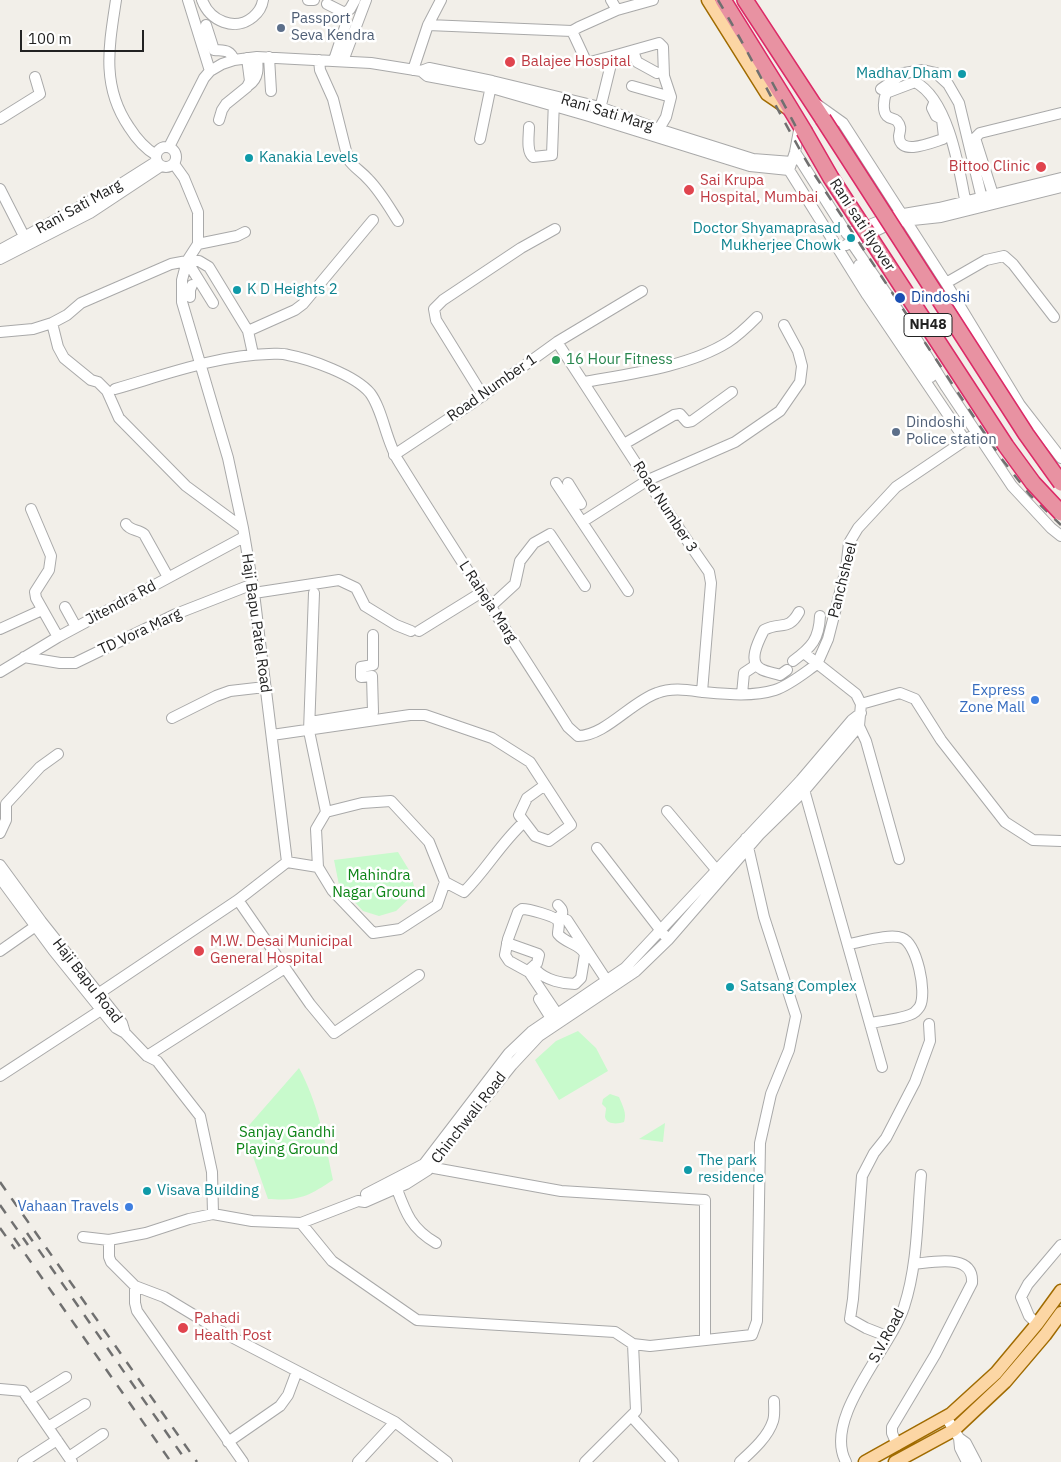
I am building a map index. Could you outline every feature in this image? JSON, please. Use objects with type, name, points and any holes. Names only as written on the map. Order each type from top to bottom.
[{"type":"highway","name":"NH48","points":[[723,0],[798,121]]},
{"type":"highway","name":"NH48","points":[[745,0],[809,98]]},
{"type":"highway","name":"Rani sati flyover","points":[[809,98],[1026,434],[1061,483]]},
{"type":"highway","name":"Rani sati flyover","points":[[798,121],[831,178],[1006,446],[1033,482],[1061,512]]},
{"type":"main road","points":[[708,0],[767,94],[798,121]]},
{"type":"main road","points":[[865,1462],[946,1417],[996,1373],[1059,1296]]},
{"type":"main road","points":[[895,1462],[956,1434],[1005,1382],[1061,1313]]},
{"type":"street","points":[[116,0],[109,43],[109,70],[112,93],[123,118],[137,140],[158,161],[168,167],[174,164]]},
{"type":"street","points":[[169,147],[181,120],[204,78],[210,71],[188,0]]},
{"type":"street","points":[[202,0],[215,18],[229,24],[248,21],[258,12],[263,0]]},
{"type":"street","points":[[308,0],[314,0]]},
{"type":"street","points":[[327,4],[345,13],[350,9],[354,0]]},
{"type":"street","points":[[338,61],[366,0]]},
{"type":"street","points":[[417,71],[428,25],[441,0]]},
{"type":"street","points":[[611,0],[617,10]]},
{"type":"street","points":[[428,25],[572,32],[617,10],[653,0]]},
{"type":"street","points":[[338,61],[346,24]]},
{"type":"street","points":[[206,25],[214,50],[228,51],[234,60]]},
{"type":"street","points":[[572,32],[586,61],[590,62],[660,43],[663,47],[664,76],[671,97],[666,117],[656,133]]},
{"type":"street","points":[[633,50],[637,62],[657,73]]},
{"type":"street","points":[[598,119],[613,56]]},
{"type":"street","points":[[268,57],[271,91]]},
{"type":"street","name":"Rani Sati Marg","points":[[210,71],[234,60],[268,57],[371,63],[417,71],[429,68],[554,101],[598,119],[656,133],[694,145],[753,159],[792,161]]},
{"type":"street","points":[[219,120],[226,104],[254,82],[258,71],[252,58]]},
{"type":"street","points":[[319,60],[320,70],[333,99],[348,159],[354,167],[367,177],[398,222]]},
{"type":"street","points":[[881,89],[904,73],[923,70],[936,73],[948,84],[959,103],[982,202]]},
{"type":"street","points":[[0,119],[40,94],[34,77]]},
{"type":"street","points":[[934,103],[932,108],[936,116],[942,119],[943,139],[915,147],[908,147],[902,144],[899,139],[901,127],[887,116],[885,112],[884,99],[886,93],[915,82],[925,90],[940,108],[948,127],[967,205]]},
{"type":"street","points":[[480,139],[492,84]]},
{"type":"street","points":[[632,86],[671,97]]},
{"type":"street","points":[[809,98],[843,123],[946,283],[1020,404],[1061,458]]},
{"type":"street","points":[[529,127],[530,154],[533,157],[552,155],[554,101]]},
{"type":"street","name":"Rani Sati Marg","points":[[554,101],[600,107],[656,133]]},
{"type":"street","points":[[995,198],[975,138],[980,132],[1061,113]]},
{"type":"street","points":[[798,121],[792,161],[845,246],[867,294],[970,437],[1012,486],[1051,528],[1061,536]]},
{"type":"street","points":[[158,161],[162,147],[169,147],[176,154],[174,164],[184,178],[198,212],[198,244],[237,236],[244,232]]},
{"type":"street","name":"Rani Sati Marg","points":[[0,250],[27,241],[90,207],[143,175],[158,161]]},
{"type":"street","points":[[792,161],[847,234],[892,216],[904,218]]},
{"type":"street","points":[[845,246],[904,218],[940,213],[1042,187],[1061,178]]},
{"type":"street","points":[[1042,187],[1061,187]]},
{"type":"street","points":[[0,189],[27,241],[0,259]]},
{"type":"street","points":[[248,331],[295,310],[303,304],[373,220]]},
{"type":"street","points":[[483,396],[436,320],[434,309],[443,300],[521,248],[555,229]]},
{"type":"street","name":"Haji Bapu Patel Road","points":[[198,244],[187,261],[182,280],[188,299],[201,365],[228,458],[254,589],[287,862]]},
{"type":"street","points":[[845,246],[904,318],[970,437]]},
{"type":"street","points":[[946,283],[986,260],[1004,256],[1013,264],[1054,317]]},
{"type":"street","points":[[187,261],[213,303]]},
{"type":"street","points":[[0,332],[33,329],[52,323],[67,315],[81,303],[171,264],[199,261],[209,267],[248,331],[253,354]]},
{"type":"street","points":[[188,299],[192,285]]},
{"type":"street","name":"Road Number 1","points":[[394,455],[483,396],[557,342],[642,291]]},
{"type":"street","points":[[584,382],[672,365],[707,352],[728,343],[744,331],[757,317]]},
{"type":"street","points":[[52,323],[58,347],[64,358],[91,380],[98,382],[107,391],[119,418],[186,486],[243,532]]},
{"type":"street","points":[[582,522],[648,480],[736,442],[780,411],[800,382],[802,366],[798,351],[784,325]]},
{"type":"street","name":"Road Number 3","points":[[557,342],[648,480],[664,508],[708,572],[711,583],[702,692]]},
{"type":"street","name":"L Raheja Marg","points":[[115,389],[201,365],[253,354],[286,354],[326,365],[369,392],[377,406],[394,455],[568,727],[578,736],[587,736],[610,723],[644,698],[659,692],[690,689],[702,692],[755,694],[776,690],[817,664]]},
{"type":"street","points":[[624,444],[674,415],[680,414],[687,422],[692,421],[732,392]]},
{"type":"street","name":"Panchsheel","points":[[817,664],[828,639],[846,569],[849,544],[858,528],[896,487],[970,437]]},
{"type":"street","points":[[556,483],[581,504]]},
{"type":"street","points":[[568,483],[570,495],[582,522],[628,591]]},
{"type":"street","points":[[31,509],[51,556],[49,570],[35,592],[36,598],[58,637]]},
{"type":"street","points":[[126,524],[130,529],[144,534],[168,577]]},
{"type":"street","name":"Jitendra Rd","points":[[0,672],[58,637],[168,577],[243,532]]},
{"type":"street","points":[[491,606],[514,584],[520,561],[534,543],[550,534],[585,586]]},
{"type":"street","name":"TD Vora Marg","points":[[24,657],[60,663],[75,663],[176,614],[254,589],[339,580],[356,588],[365,606],[396,625],[415,631],[482,592]]},
{"type":"street","points":[[314,593],[309,727],[326,812],[316,829],[318,867],[332,890],[373,933],[400,930],[437,905],[445,882]]},
{"type":"street","points":[[65,607],[76,627]]},
{"type":"street","points":[[0,629],[42,610]]},
{"type":"street","points":[[787,670],[780,675],[761,670],[756,665],[754,657],[764,630],[772,626],[787,626],[806,614],[833,618]]},
{"type":"street","points":[[793,661],[813,644],[819,630],[806,614]]},
{"type":"street","points":[[272,735],[373,712],[372,676],[361,677],[360,668],[373,665],[373,635]]},
{"type":"street","points":[[486,1089],[509,1054],[531,1032],[556,1019],[609,983],[716,870],[759,835],[804,791],[855,723],[861,709],[856,694],[804,653]]},
{"type":"street","points":[[742,694],[744,673],[756,665]]},
{"type":"street","points":[[172,718],[230,691],[265,687]]},
{"type":"street","points":[[861,709],[900,693],[915,699],[942,740],[1006,822],[1033,840],[1061,841]]},
{"type":"street","points":[[309,727],[410,715],[425,715],[492,738],[508,746],[530,762],[545,785],[571,825],[549,841],[535,836],[519,815],[527,798],[545,785]]},
{"type":"street","points":[[609,983],[636,971],[668,940],[723,878],[747,843],[801,780],[855,723]]},
{"type":"street","points":[[855,723],[866,741],[899,859]]},
{"type":"street","points":[[0,833],[6,820],[6,804],[40,767],[58,754]]},
{"type":"street","points":[[801,780],[849,944],[882,1067]]},
{"type":"street","points":[[326,812],[362,802],[390,801],[429,842],[445,882],[464,892],[481,875],[508,836],[524,822]]},
{"type":"street","points":[[668,811],[723,878]]},
{"type":"street","points":[[301,1223],[332,1260],[417,1320],[614,1332],[633,1344],[650,1346],[752,1335],[757,1321],[760,1143],[772,1094],[789,1050],[796,1016],[764,917],[747,843]]},
{"type":"street","points":[[596,848],[668,940]]},
{"type":"street","points":[[95,996],[238,900],[287,862],[318,867]]},
{"type":"street","name":"Haji Bapu Road","points":[[0,865],[38,924]]},
{"type":"street","name":"Haji Bapu Road","points":[[0,878],[114,1020]]},
{"type":"street","points":[[238,900],[310,1004],[334,1033],[419,975]]},
{"type":"street","points":[[558,905],[561,908],[562,920],[559,924],[558,934],[563,940],[576,945],[585,954],[581,978],[576,984],[565,984],[541,975],[509,961],[505,955],[507,943],[518,912],[522,909],[533,910],[562,920],[609,983]]},
{"type":"street","points":[[0,951],[38,924]]},
{"type":"street","points":[[849,944],[894,936],[904,938],[912,948],[918,965],[922,990],[920,1006],[913,1014],[870,1023]]},
{"type":"street","points":[[507,943],[539,955],[532,971]]},
{"type":"street","points":[[147,1056],[285,968]]},
{"type":"street","points":[[532,971],[556,1019]]},
{"type":"street","name":"Haji Bapu Road","points":[[95,996],[102,1010],[114,1020],[122,1023],[125,1033],[147,1056]]},
{"type":"street","points":[[539,998],[556,1019]]},
{"type":"street","points":[[0,1076],[102,1010]]},
{"type":"street","name":"Chinchwali Road","points":[[395,1184],[428,1164],[486,1089],[556,1019]]},
{"type":"street","points":[[889,1338],[850,1319],[862,1176],[874,1153],[886,1138],[915,1082],[930,1041],[929,1024]]},
{"type":"street","points":[[147,1056],[157,1061],[200,1116],[212,1172],[213,1214]]},
{"type":"street","points":[[428,1164],[561,1191],[705,1200],[704,1340]]},
{"type":"street","name":"S.V.Road","points":[[846,1462],[841,1444],[843,1424],[848,1407],[889,1338],[904,1308],[914,1264],[921,1175]]},
{"type":"street","points":[[83,1238],[108,1240],[146,1233],[189,1218],[213,1214],[252,1221],[301,1223],[358,1201],[365,1202],[395,1184],[408,1218],[427,1238],[436,1243]]},
{"type":"street","points":[[108,1240],[111,1262],[135,1286],[164,1297],[222,1332],[394,1422],[447,1462]]},
{"type":"street","points":[[1037,1324],[1030,1316],[1021,1297],[1028,1284],[1061,1244]]},
{"type":"street","points":[[897,1445],[892,1433],[892,1427],[935,1354],[972,1283],[971,1270],[962,1263],[950,1261],[914,1264]]},
{"type":"street","points":[[135,1286],[137,1311],[243,1462]]},
{"type":"street","points":[[585,1462],[636,1411],[633,1344]]},
{"type":"street","points":[[228,1442],[280,1406],[288,1395],[297,1371]]},
{"type":"street","points":[[29,1400],[66,1377]]},
{"type":"street","points":[[0,1389],[23,1391],[70,1460],[103,1434]]},
{"type":"street","points":[[740,1462],[755,1449],[770,1427],[773,1420],[774,1401]]},
{"type":"street","points":[[48,1427],[85,1404]]},
{"type":"street","points":[[631,1416],[673,1462]]},
{"type":"street","points":[[946,1417],[956,1434],[966,1443],[966,1455],[976,1462]]},
{"type":"street","points":[[358,1462],[394,1422]]},
{"type":"street","points":[[24,1462],[57,1440]]},
{"type":"green space","name":"Mahindra Nagar Ground","points":[[398,852],[409,870],[416,892],[396,911],[379,916],[363,911],[339,885],[334,860]]},
{"type":"green space","points":[[578,1031],[596,1048],[608,1071],[559,1100],[535,1060],[556,1041]]},
{"type":"green space","name":"Sanjay Gandhi Playing Ground","points":[[299,1068],[316,1109],[333,1180],[302,1197],[268,1199],[244,1131]]},
{"type":"green space","points":[[610,1094],[619,1097],[625,1113],[624,1122],[613,1123],[606,1120],[606,1108],[602,1104],[603,1099]]},
{"type":"green space","points":[[665,1123],[663,1142],[639,1139]]},
{"type":"railway","points":[[718,0],[814,174],[1001,458],[1030,495],[1061,525]]},
{"type":"railway","points":[[772,82],[810,153]]},
{"type":"railway","points":[[0,1182],[197,1462]]},
{"type":"railway","points":[[0,1205],[28,1245]]},
{"type":"railway","points":[[0,1228],[15,1249]]},
{"type":"railway","points":[[27,1233],[187,1462]]},
{"type":"railway","points":[[14,1238],[171,1462]]},
{"type":"place","name":"Passport Seva Kendra","points":[[281,28]]},
{"type":"place","name":"Balajee Hospital","points":[[510,62]]},
{"type":"place","name":"Madhav Dham","points":[[962,74]]},
{"type":"place","name":"Kanakia Levels","points":[[249,158]]},
{"type":"place","name":"Bittoo Clinic","points":[[1041,167]]},
{"type":"place","name":"Sai Krupa Hospital, Mumbai","points":[[689,190]]},
{"type":"place","name":"Doctor Shyamaprasad Mukherjee Chowk","points":[[851,238]]},
{"type":"place","name":"K D Heights 2","points":[[237,290]]},
{"type":"place","name":"Dindoshi","points":[[900,298]]},
{"type":"place","name":"16 Hour Fitness","points":[[556,360]]},
{"type":"place","name":"Dindoshi Police station","points":[[896,432]]},
{"type":"place","name":"Express Zone Mall","points":[[1035,700]]},
{"type":"place","name":"M.W. Desai Municipal General Hospital","points":[[199,951]]},
{"type":"place","name":"Satsang Complex","points":[[730,987]]},
{"type":"place","name":"The park residence","points":[[688,1170]]},
{"type":"place","name":"Visava Building","points":[[147,1191]]},
{"type":"place","name":"Vahaan Travels","points":[[129,1207]]},
{"type":"place","name":"Pahadi Health Post","points":[[183,1328]]}]
